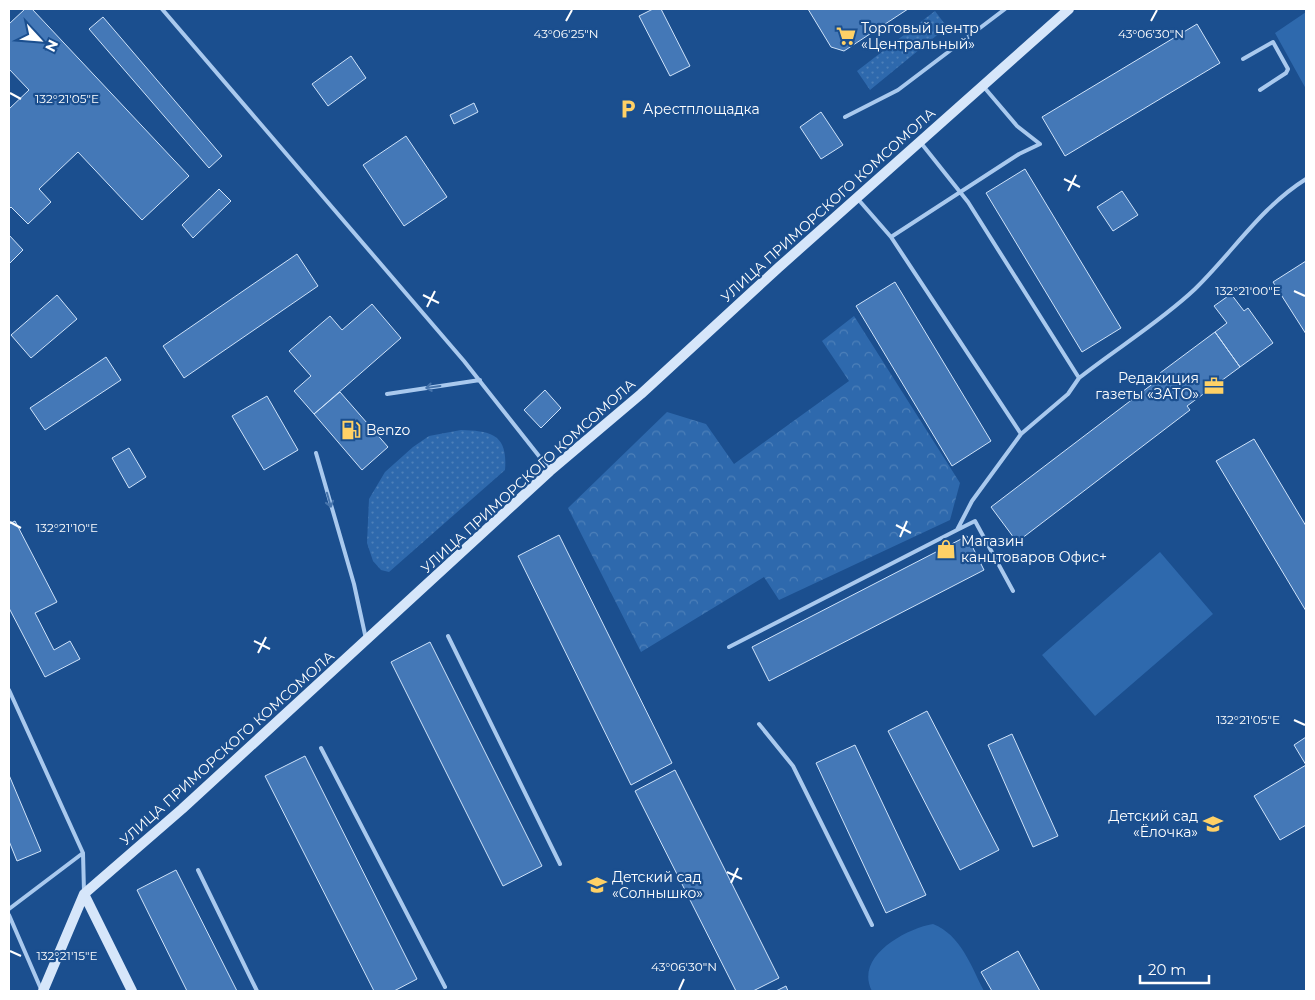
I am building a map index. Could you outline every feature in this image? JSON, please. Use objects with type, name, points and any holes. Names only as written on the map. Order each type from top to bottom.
[{"type":"street","name":"УЛИЦА ПРИМОРСКОГО КОМСОМОЛА","points":[[43,991],[84,894],[182,809],[550,471],[641,394],[982,85],[1069,9]]},
{"type":"street","points":[[84,894],[132,991]]},
{"type":"lane","points":[[162,9],[480,380],[550,471]]},
{"type":"lane","points":[[845,117],[898,90],[1005,9]]},
{"type":"lane","points":[[1243,59],[1273,42],[1287,64],[1288,69],[1286,73],[1260,90]]},
{"type":"lane","points":[[891,237],[1019,154],[1040,144],[1017,126],[982,85]]},
{"type":"lane","points":[[920,141],[962,192],[1079,378]]},
{"type":"lane","points":[[958,530],[972,501],[1021,434],[1068,394],[1079,378],[1170,311],[1228,256],[1263,212],[1288,190],[1306,179]]},
{"type":"lane","points":[[857,198],[891,237],[1021,434]]},
{"type":"lane","points":[[387,394],[480,380]]},
{"type":"lane","points":[[316,453],[354,584],[366,641]]},
{"type":"lane","points":[[730,647],[975,521],[1013,591]]},
{"type":"lane","points":[[448,636],[560,864]]},
{"type":"lane","points":[[9,690],[83,853],[84,894]]},
{"type":"lane","points":[[758,724],[793,766],[872,925]]},
{"type":"lane","points":[[321,748],[445,987]]},
{"type":"lane","points":[[9,909],[83,853]]},
{"type":"lane","points":[[198,870],[257,991]]},
{"type":"lane","points":[[9,915],[43,991]]},
{"type":"green space","points":[[935,11],[947,27],[870,90],[857,71]]},
{"type":"green space","points":[[1306,12],[1306,89],[1275,33]]},
{"type":"green space","points":[[854,316],[960,483],[950,520],[779,600],[764,577],[641,652],[568,508],[667,412],[706,424],[734,464],[849,381],[822,341]]},
{"type":"green space","points":[[461,430],[481,432],[495,437],[504,449],[505,470],[389,572],[381,570],[373,561],[367,543],[369,499],[385,472],[413,447],[429,436]]},
{"type":"green space","points":[[1160,552],[1213,614],[1095,716],[1042,655]]},
{"type":"green space","points":[[933,924],[943,929],[958,943],[970,962],[984,991],[872,991],[868,979],[870,967],[876,956],[897,938]]},
{"type":"building","points":[[25,9],[32,9],[189,176],[142,220],[78,152],[39,189],[51,202],[28,224],[11,207],[9,209],[9,109],[29,90],[9,69],[9,24]]},
{"type":"building","points":[[653,9],[661,9],[690,66],[670,76],[639,16]]},
{"type":"building","name":"Торговый центр «Центральный»","points":[[808,9],[908,9],[844,51],[831,47]]},
{"type":"building","points":[[103,17],[222,156],[209,168],[89,29]]},
{"type":"building","points":[[1197,24],[1220,63],[1065,156],[1042,117]]},
{"type":"building","points":[[351,56],[366,78],[328,106],[312,84]]},
{"type":"building","points":[[474,103],[478,112],[454,124],[450,115]]},
{"type":"building","points":[[821,112],[843,145],[821,159],[800,127]]},
{"type":"building","points":[[406,136],[447,197],[404,226],[363,165]]},
{"type":"building","points":[[1025,169],[1121,328],[1082,352],[986,193]]},
{"type":"building","points":[[219,189],[231,201],[193,238],[182,225]]},
{"type":"building","points":[[1122,191],[1138,215],[1113,231],[1097,207]]},
{"type":"building","points":[[9,235],[23,250],[9,264]]},
{"type":"building","points":[[297,254],[318,286],[184,378],[163,346]]},
{"type":"building","points":[[1306,261],[1306,334],[1273,282]]},
{"type":"building","points":[[895,282],[991,441],[952,466],[856,306]]},
{"type":"building","points":[[1231,294],[1244,311],[1248,308],[1273,343],[1240,367],[1215,332],[1227,323],[1214,306]]},
{"type":"building","points":[[57,295],[77,319],[31,358],[11,335]]},
{"type":"building","points":[[372,304],[401,338],[314,414],[294,391],[311,376],[289,351],[330,316],[342,330]]},
{"type":"building","points":[[1215,332],[1240,367],[1187,406],[1190,410],[1017,542],[991,507],[1163,376],[1160,373]]},
{"type":"building","points":[[106,357],[121,380],[45,430],[30,408]]},
{"type":"building","points":[[545,390],[561,408],[541,428],[524,410]]},
{"type":"building","name":"Benzo","points":[[340,392],[388,447],[362,470],[314,414]]},
{"type":"building","points":[[267,396],[298,450],[264,470],[232,416]]},
{"type":"building","points":[[1254,439],[1306,526],[1306,611],[1216,461]]},
{"type":"building","points":[[129,448],[146,477],[129,488],[112,458]]},
{"type":"building","points":[[15,521],[57,602],[35,613],[54,650],[70,641],[80,659],[45,677],[9,608],[9,524]]},
{"type":"building","points":[[559,535],[672,763],[631,785],[518,556]]},
{"type":"building","points":[[967,536],[984,570],[769,681],[752,647]]},
{"type":"building","points":[[430,642],[542,866],[503,886],[391,662]]},
{"type":"building","points":[[927,711],[999,850],[960,870],[888,731]]},
{"type":"building","points":[[1012,734],[1058,836],[1033,847],[988,745]]},
{"type":"building","points":[[1306,737],[1306,765],[1294,745]]},
{"type":"building","points":[[855,745],[926,895],[886,913],[816,763]]},
{"type":"building","points":[[305,756],[417,979],[394,991],[374,991],[265,776]]},
{"type":"building","points":[[1306,765],[1306,825],[1280,840],[1254,796]]},
{"type":"building","points":[[675,770],[779,978],[753,991],[736,991],[635,791]]},
{"type":"building","points":[[9,775],[41,851],[17,861],[9,841]]},
{"type":"building","points":[[176,870],[237,991],[187,991],[137,890]]},
{"type":"building","points":[[1018,951],[1040,991],[992,991],[981,972]]},
{"type":"building","points":[[786,986],[788,991],[776,991]]},
{"type":"place","name":"Торговый центр «Центральный»","points":[[846,36]]},
{"type":"place","name":"Арестплощадка","points":[[628,109]]},
{"type":"place","name":"Редакиция газеты «ЗАТО»","points":[[1214,386]]},
{"type":"place","name":"Benzo","points":[[351,430]]},
{"type":"place","name":"Магазин канцтоваров Офис+","points":[[946,549]]},
{"type":"place","name":"Детский сад «Ёлочка»","points":[[1213,824]]},
{"type":"place","name":"Детский сад «Солнышко»","points":[[597,885]]}]
